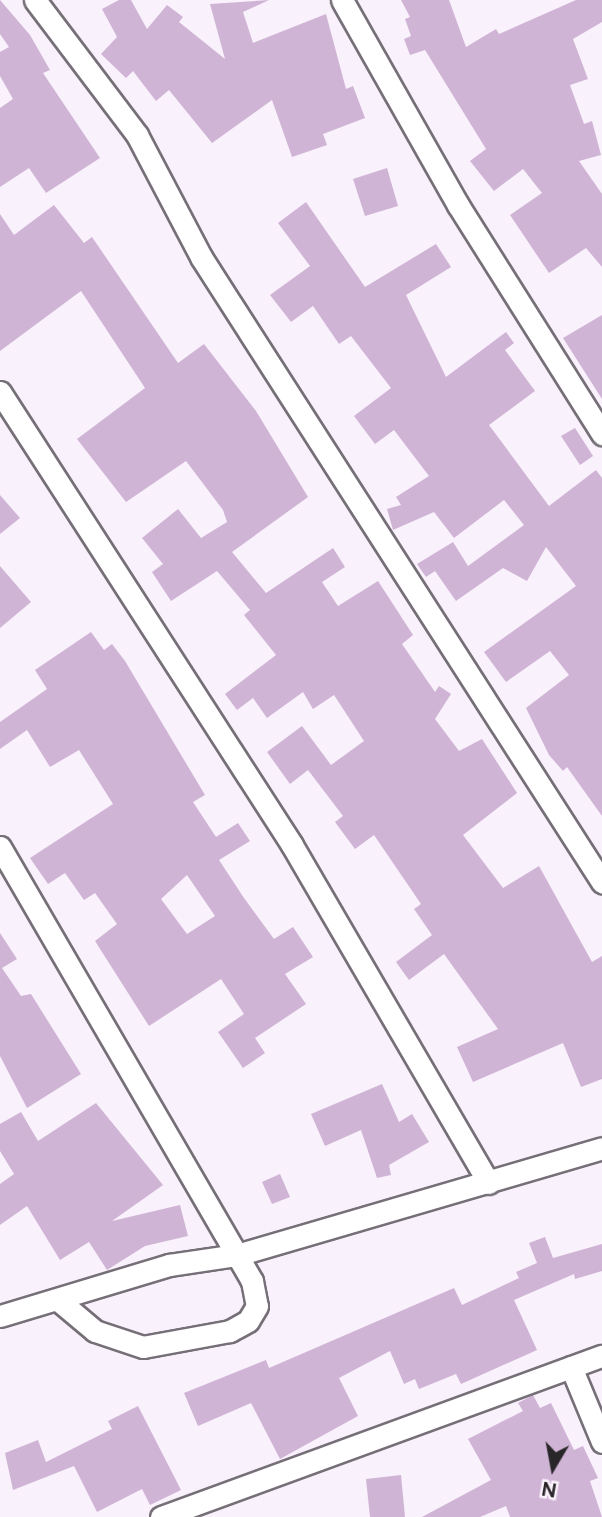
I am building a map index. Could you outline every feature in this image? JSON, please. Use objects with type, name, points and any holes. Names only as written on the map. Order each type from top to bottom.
[{"type":"street","points":[[35,0],[109,92],[201,257],[602,882]]},
{"type":"street","points":[[342,0],[458,205],[602,434]]},
{"type":"street","points":[[0,392],[292,845],[489,1183]]},
{"type":"street","points":[[0,847],[237,1255],[257,1306],[248,1321],[230,1331],[143,1347],[122,1343],[95,1331],[58,1300]]},
{"type":"street","points":[[0,1316],[169,1265],[237,1255],[602,1148]]},
{"type":"street","points":[[161,1517],[602,1356]]},
{"type":"street","points":[[571,1367],[602,1442]]},
{"type":"building","points":[[0,0],[30,35],[50,70],[43,73],[100,158],[46,193],[29,168],[0,187],[0,108],[13,99],[0,76],[0,52],[9,47],[0,34]]},
{"type":"building","points":[[119,0],[131,0],[147,29],[167,5],[183,17],[179,22],[225,59],[210,4],[269,0],[243,12],[253,43],[326,14],[346,89],[353,86],[365,118],[323,134],[327,145],[292,157],[272,100],[212,143],[169,90],[156,101],[133,71],[126,78],[101,54],[117,37],[102,9]]},
{"type":"building","points":[[401,0],[449,0],[466,47],[496,29],[499,34],[576,0],[602,0],[602,22],[573,39],[588,79],[570,85],[584,124],[592,121],[601,155],[579,161],[602,194],[602,267],[586,248],[549,273],[510,215],[542,193],[523,169],[494,191],[470,161],[486,149],[425,50],[410,55],[404,39],[411,36],[405,19],[410,17]]},
{"type":"building","points":[[387,168],[398,206],[365,216],[353,179]]},
{"type":"building","points":[[306,202],[365,287],[436,244],[451,267],[406,295],[446,377],[506,332],[514,343],[505,350],[535,391],[489,425],[549,506],[596,470],[602,478],[602,816],[567,767],[563,771],[549,755],[526,708],[569,675],[550,651],[506,682],[484,652],[576,586],[546,547],[527,581],[503,568],[456,601],[435,571],[426,577],[417,564],[453,542],[468,566],[524,525],[504,500],[454,538],[434,512],[393,530],[387,509],[401,505],[396,497],[429,476],[394,430],[375,444],[354,416],[391,388],[351,336],[339,344],[313,306],[291,322],[270,295],[310,266],[278,223]]},
{"type":"building","points":[[54,205],[84,243],[92,237],[178,363],[204,344],[256,411],[308,497],[232,552],[266,593],[333,548],[345,567],[322,582],[338,606],[378,581],[413,635],[402,644],[435,692],[439,686],[451,694],[435,719],[459,751],[482,739],[517,793],[463,835],[503,888],[539,866],[592,962],[602,956],[602,1079],[581,1087],[563,1043],[473,1082],[457,1047],[498,1029],[444,954],[409,980],[396,962],[432,935],[414,909],[421,904],[374,835],[355,849],[335,822],[343,816],[308,770],[290,784],[267,752],[302,726],[331,765],[364,741],[334,695],[313,709],[303,692],[267,718],[253,698],[237,710],[225,694],[276,655],[244,615],[250,610],[217,571],[171,601],[152,572],[163,564],[142,538],[178,509],[201,538],[227,522],[223,510],[186,461],[126,502],[77,439],[145,388],[81,291],[0,351],[0,214],[14,235]]},
{"type":"building","points":[[602,315],[602,399],[563,338]]},
{"type":"building","points":[[575,428],[593,456],[580,465],[561,436]]},
{"type":"building","points":[[0,495],[20,518],[0,534]]},
{"type":"building","points":[[0,566],[31,602],[0,628]]},
{"type":"building","points":[[91,632],[104,650],[112,644],[125,661],[205,795],[193,802],[216,837],[238,823],[250,841],[219,860],[274,939],[293,927],[313,957],[285,974],[306,1004],[255,1038],[265,1053],[243,1068],[218,1032],[244,1014],[221,979],[149,1026],[95,941],[117,924],[95,893],[84,900],[65,873],[48,884],[30,858],[113,804],[79,750],[50,767],[27,730],[0,749],[0,722],[47,689],[35,670]],"holes":[[[187,875],[215,916],[187,934],[161,899]]]},
{"type":"building","points":[[0,933],[17,959],[2,968],[21,996],[31,994],[81,1074],[27,1108],[0,1056]]},
{"type":"building","points":[[382,1084],[399,1122],[412,1114],[429,1142],[389,1165],[391,1175],[377,1178],[361,1130],[325,1146],[311,1114]]},
{"type":"building","points":[[96,1103],[163,1185],[112,1221],[180,1205],[188,1236],[145,1246],[107,1270],[89,1242],[60,1260],[27,1206],[0,1225],[0,1184],[14,1174],[0,1151],[0,1124],[21,1112],[38,1141]]},
{"type":"building","points":[[280,1174],[290,1197],[272,1204],[262,1182]]},
{"type":"building","points":[[545,1237],[553,1258],[602,1244],[602,1271],[575,1279],[574,1274],[514,1300],[537,1350],[461,1384],[456,1374],[419,1389],[415,1379],[404,1384],[390,1351],[339,1378],[358,1416],[280,1459],[251,1403],[198,1426],[184,1393],[266,1360],[269,1368],[454,1288],[462,1305],[519,1278],[516,1272],[537,1263],[529,1243]]},
{"type":"building","points":[[533,1395],[540,1408],[551,1403],[574,1450],[583,1446],[598,1478],[590,1481],[602,1517],[510,1517],[506,1506],[480,1517],[422,1517],[491,1480],[468,1439],[523,1411],[518,1403]]},
{"type":"building","points":[[138,1406],[181,1490],[150,1505],[142,1489],[97,1512],[74,1466],[13,1490],[5,1453],[38,1440],[46,1462],[112,1429],[108,1421]]},
{"type":"building","points":[[401,1475],[405,1517],[370,1517],[366,1479]]}]
